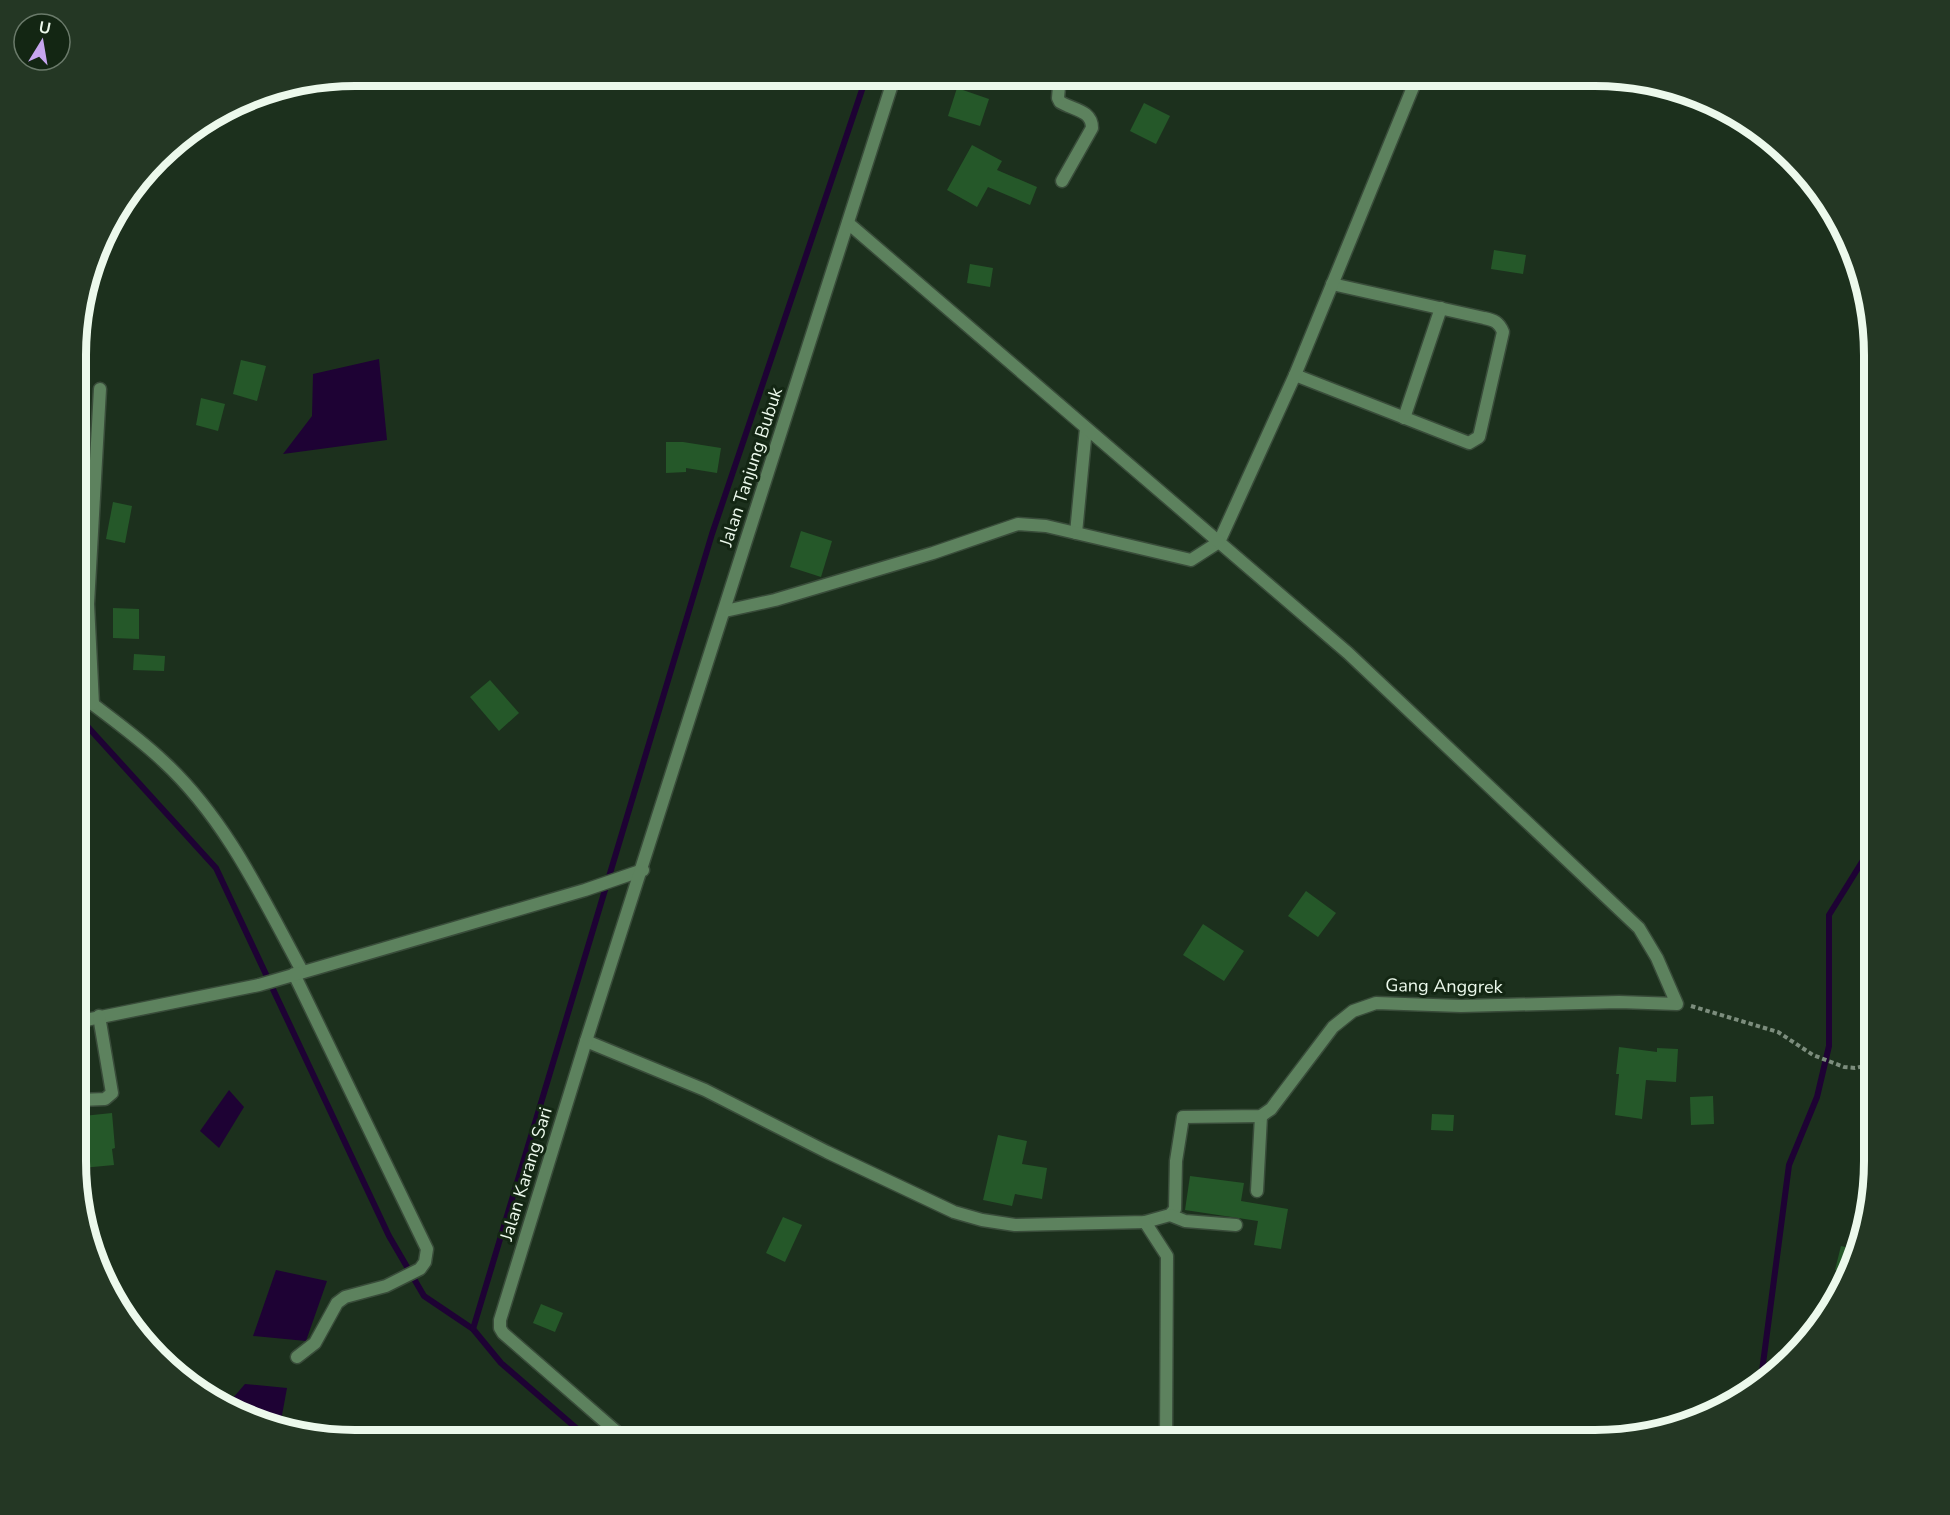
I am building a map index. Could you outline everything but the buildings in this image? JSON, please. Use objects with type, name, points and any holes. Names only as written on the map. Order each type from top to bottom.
[{"type":"street","name":"Jalan Tanjung Bubuk","points":[[643,870],[892,86]]},
{"type":"street","points":[[1060,86],[1060,102],[1085,112],[1091,118],[1092,123],[1092,128],[1062,181]]},
{"type":"street","points":[[724,611],[776,600],[933,553],[1018,524],[1046,526],[1191,560],[1219,542],[1295,375],[1413,86]]},
{"type":"street","points":[[848,223],[1219,542]]},
{"type":"street","points":[[1295,375],[1469,443],[1479,437],[1503,332],[1496,320],[1332,284]]},
{"type":"street","points":[[1404,418],[1441,308]]},
{"type":"street","points":[[93,704],[88,604],[100,390]]},
{"type":"street","points":[[1076,533],[1086,428]]},
{"type":"street","name":"Gang Anggrek","points":[[1219,542],[1348,653],[1639,928],[1657,958],[1677,1004],[1619,1002],[1461,1006],[1376,1003],[1353,1011],[1334,1027],[1271,1109],[1261,1116]]},
{"type":"street","points":[[86,699],[163,761],[199,800],[237,851],[427,1249],[425,1262],[420,1269],[386,1286],[345,1297],[337,1304],[315,1344],[297,1357]]},
{"type":"street","points":[[86,1019],[259,985],[585,890],[643,870]]},
{"type":"street","name":"Jalan Karang Sari","points":[[614,1430],[503,1334],[500,1328],[504,1305],[586,1041],[643,870]]},
{"type":"street","points":[[86,1100],[105,1099],[112,1093],[99,1016]]},
{"type":"street","points":[[586,1041],[705,1090],[827,1152],[954,1212],[982,1220],[1015,1226],[1144,1222],[1170,1215],[1175,1209],[1176,1161],[1183,1117],[1261,1116],[1257,1191]]},
{"type":"street","points":[[1170,1215],[1185,1221],[1236,1225]]},
{"type":"street","points":[[1144,1222],[1167,1256],[1166,1430]]},
{"type":"path","points":[[1698,1007],[1778,1032],[1813,1055],[1844,1067],[1864,1066]]},
{"type":"shaded area","points":[[379,359],[387,440],[283,454],[312,416],[313,374]]},
{"type":"shaded area","points":[[229,1090],[244,1107],[219,1148],[200,1131]]},
{"type":"shaded area","points":[[276,1270],[327,1281],[306,1341],[253,1336]]},
{"type":"shaded area","points":[[245,1384],[287,1388],[281,1419],[231,1400]]},
{"type":"waterway","points":[[473,1329],[712,534],[863,86]]},
{"type":"waterway","points":[[86,725],[216,868],[389,1236],[424,1296],[473,1329],[501,1363],[578,1430]]},
{"type":"waterway","points":[[1762,1372],[1789,1165],[1817,1097],[1829,1046],[1829,915],[1864,859]]}]
